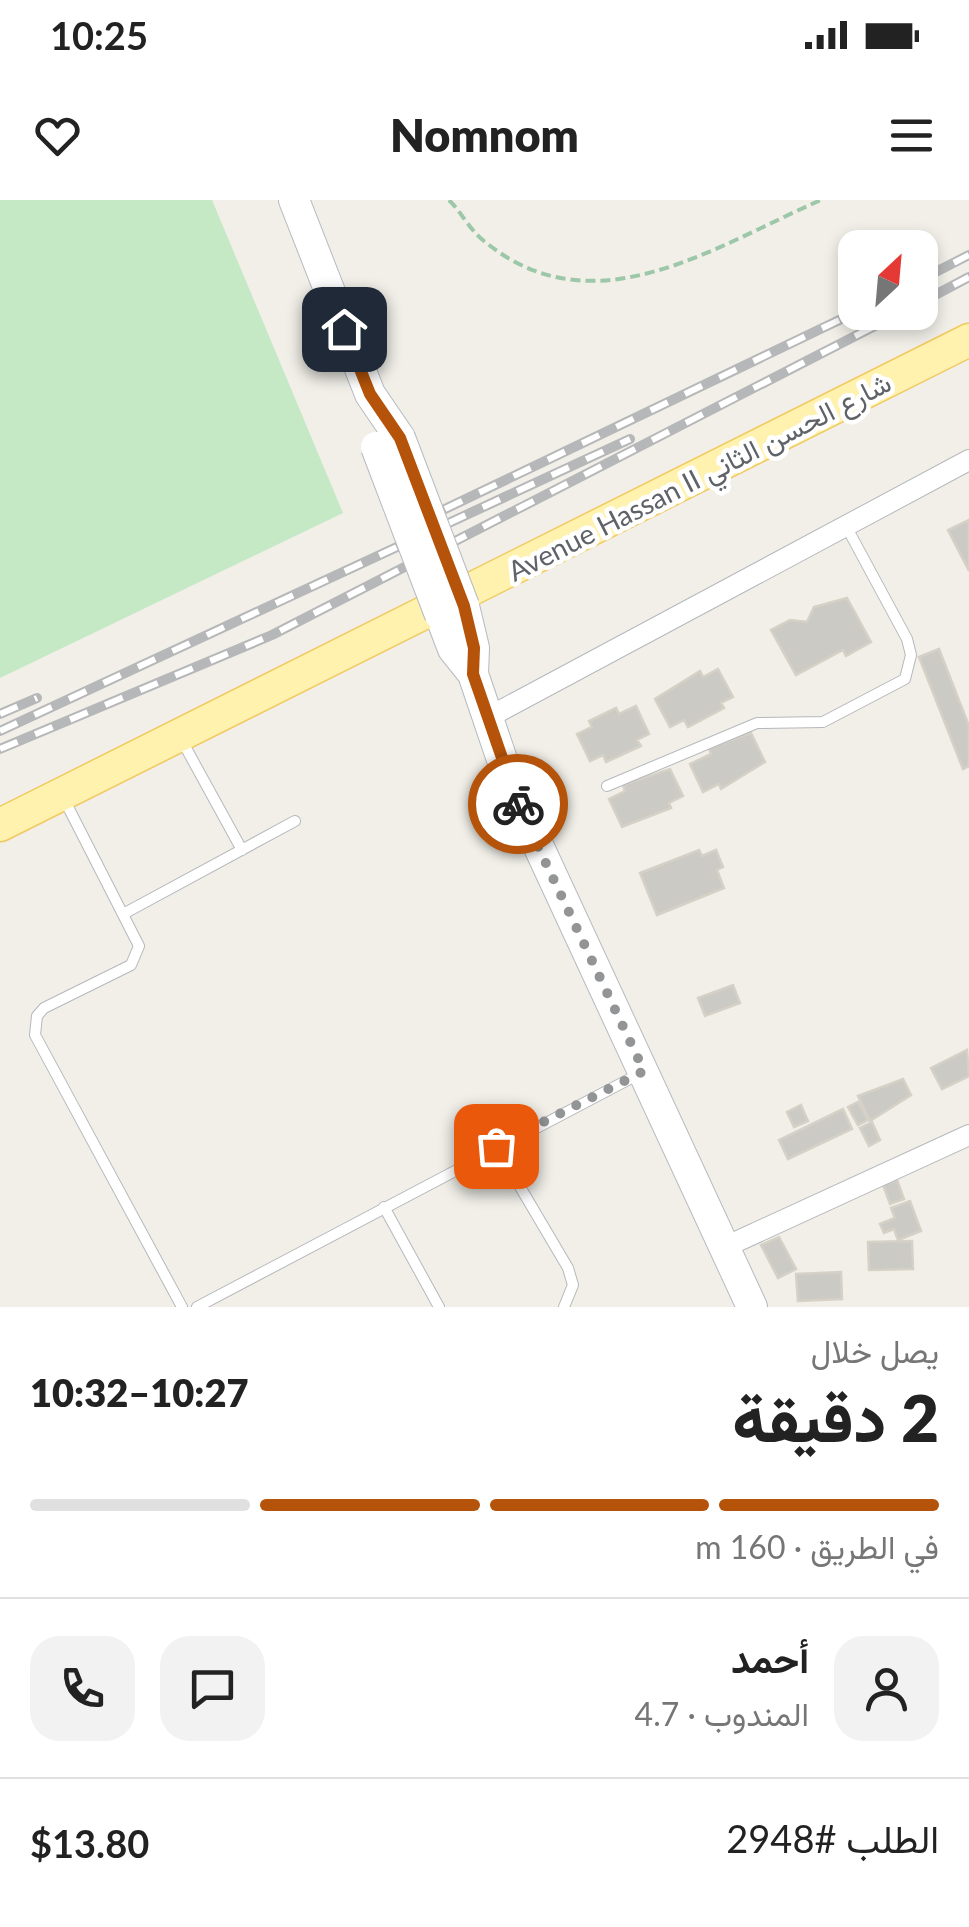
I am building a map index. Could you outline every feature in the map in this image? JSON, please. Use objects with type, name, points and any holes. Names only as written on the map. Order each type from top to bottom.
[{"type":"main road","points":[[294,200],[452,610],[453,649],[473,674],[512,790],[554,886],[752,1307]]},
{"type":"main road","name":"Avenue Hassan II شارع الحسن الثاني","points":[[0,826],[969,340]]},
{"type":"street","points":[[488,718],[969,460]]},
{"type":"street","points":[[725,1246],[969,1135]]},
{"type":"lane","points":[[607,786],[746,726],[823,722],[905,680],[911,654],[907,639],[846,525]]},
{"type":"lane","points":[[180,738],[242,850]]},
{"type":"lane","points":[[62,796],[137,937],[137,957],[124,968],[44,1008],[36,1016],[35,1035],[182,1307]]},
{"type":"lane","points":[[125,913],[295,822]]},
{"type":"lane","points":[[198,1307],[644,1071]]},
{"type":"lane","points":[[496,1146],[568,1268],[573,1285],[564,1307]]},
{"type":"lane","points":[[384,1207],[438,1307]]},
{"type":"path","points":[[449,200],[483,240],[516,262],[552,277],[596,283],[640,279],[821,200]]},
{"type":"green space","points":[[0,200],[212,200],[343,513],[0,678]]},
{"type":"building","points":[[969,520],[969,571],[948,530]]},
{"type":"building","points":[[847,598],[871,642],[846,656],[843,650],[796,675],[771,630],[790,620],[807,622],[814,607]]},
{"type":"building","points":[[939,649],[969,726],[969,766],[963,769],[919,657]]},
{"type":"building","points":[[718,669],[733,697],[721,703],[724,708],[688,727],[684,720],[670,727],[655,699],[700,671],[703,677]]},
{"type":"building","points":[[636,706],[649,734],[637,740],[641,746],[606,762],[603,755],[590,761],[577,734],[592,727],[589,721],[616,708],[619,714]]},
{"type":"building","points":[[751,733],[765,762],[721,789],[719,784],[703,792],[690,764],[711,754],[709,748]]},
{"type":"building","points":[[670,769],[683,796],[669,803],[671,808],[622,827],[609,799],[625,791],[623,785]]},
{"type":"building","points":[[699,850],[702,856],[716,850],[723,867],[717,870],[724,888],[657,915],[640,873]]},
{"type":"building","points":[[733,985],[740,1003],[705,1016],[698,998]]},
{"type":"building","points":[[967,1050],[969,1076],[942,1089],[931,1068]]},
{"type":"building","points":[[903,1079],[911,1095],[870,1121],[858,1096]]},
{"type":"building","points":[[858,1102],[868,1120],[858,1125],[848,1107]]},
{"type":"building","points":[[801,1105],[808,1121],[794,1127],[787,1112]]},
{"type":"building","points":[[843,1109],[852,1129],[788,1159],[779,1140]]},
{"type":"building","points":[[872,1122],[880,1140],[869,1146],[860,1128]]},
{"type":"building","points":[[897,1180],[904,1199],[890,1204],[883,1185]]},
{"type":"building","points":[[910,1201],[921,1231],[898,1240],[894,1229],[884,1233],[880,1224],[895,1218],[891,1208]]},
{"type":"building","points":[[779,1237],[796,1269],[778,1278],[761,1245]]},
{"type":"building","points":[[912,1241],[913,1269],[869,1270],[868,1242]]},
{"type":"building","points":[[841,1272],[842,1299],[798,1301],[796,1274]]},
{"type":"railway","points":[[938,271],[969,255]]},
{"type":"railway","points":[[938,293],[969,277]]},
{"type":"railway","points":[[445,509],[838,321]]},
{"type":"railway","points":[[0,749],[272,635],[867,330]]},
{"type":"railway","points":[[0,731],[630,439]]},
{"type":"railway","points":[[0,714],[37,698]]},
{"type":"way so far","points":[[496,1146],[644,1071],[518,804]]},
{"type":"route","points":[[344,329],[370,394],[400,438],[464,606],[474,648],[473,674],[518,804]]}]
